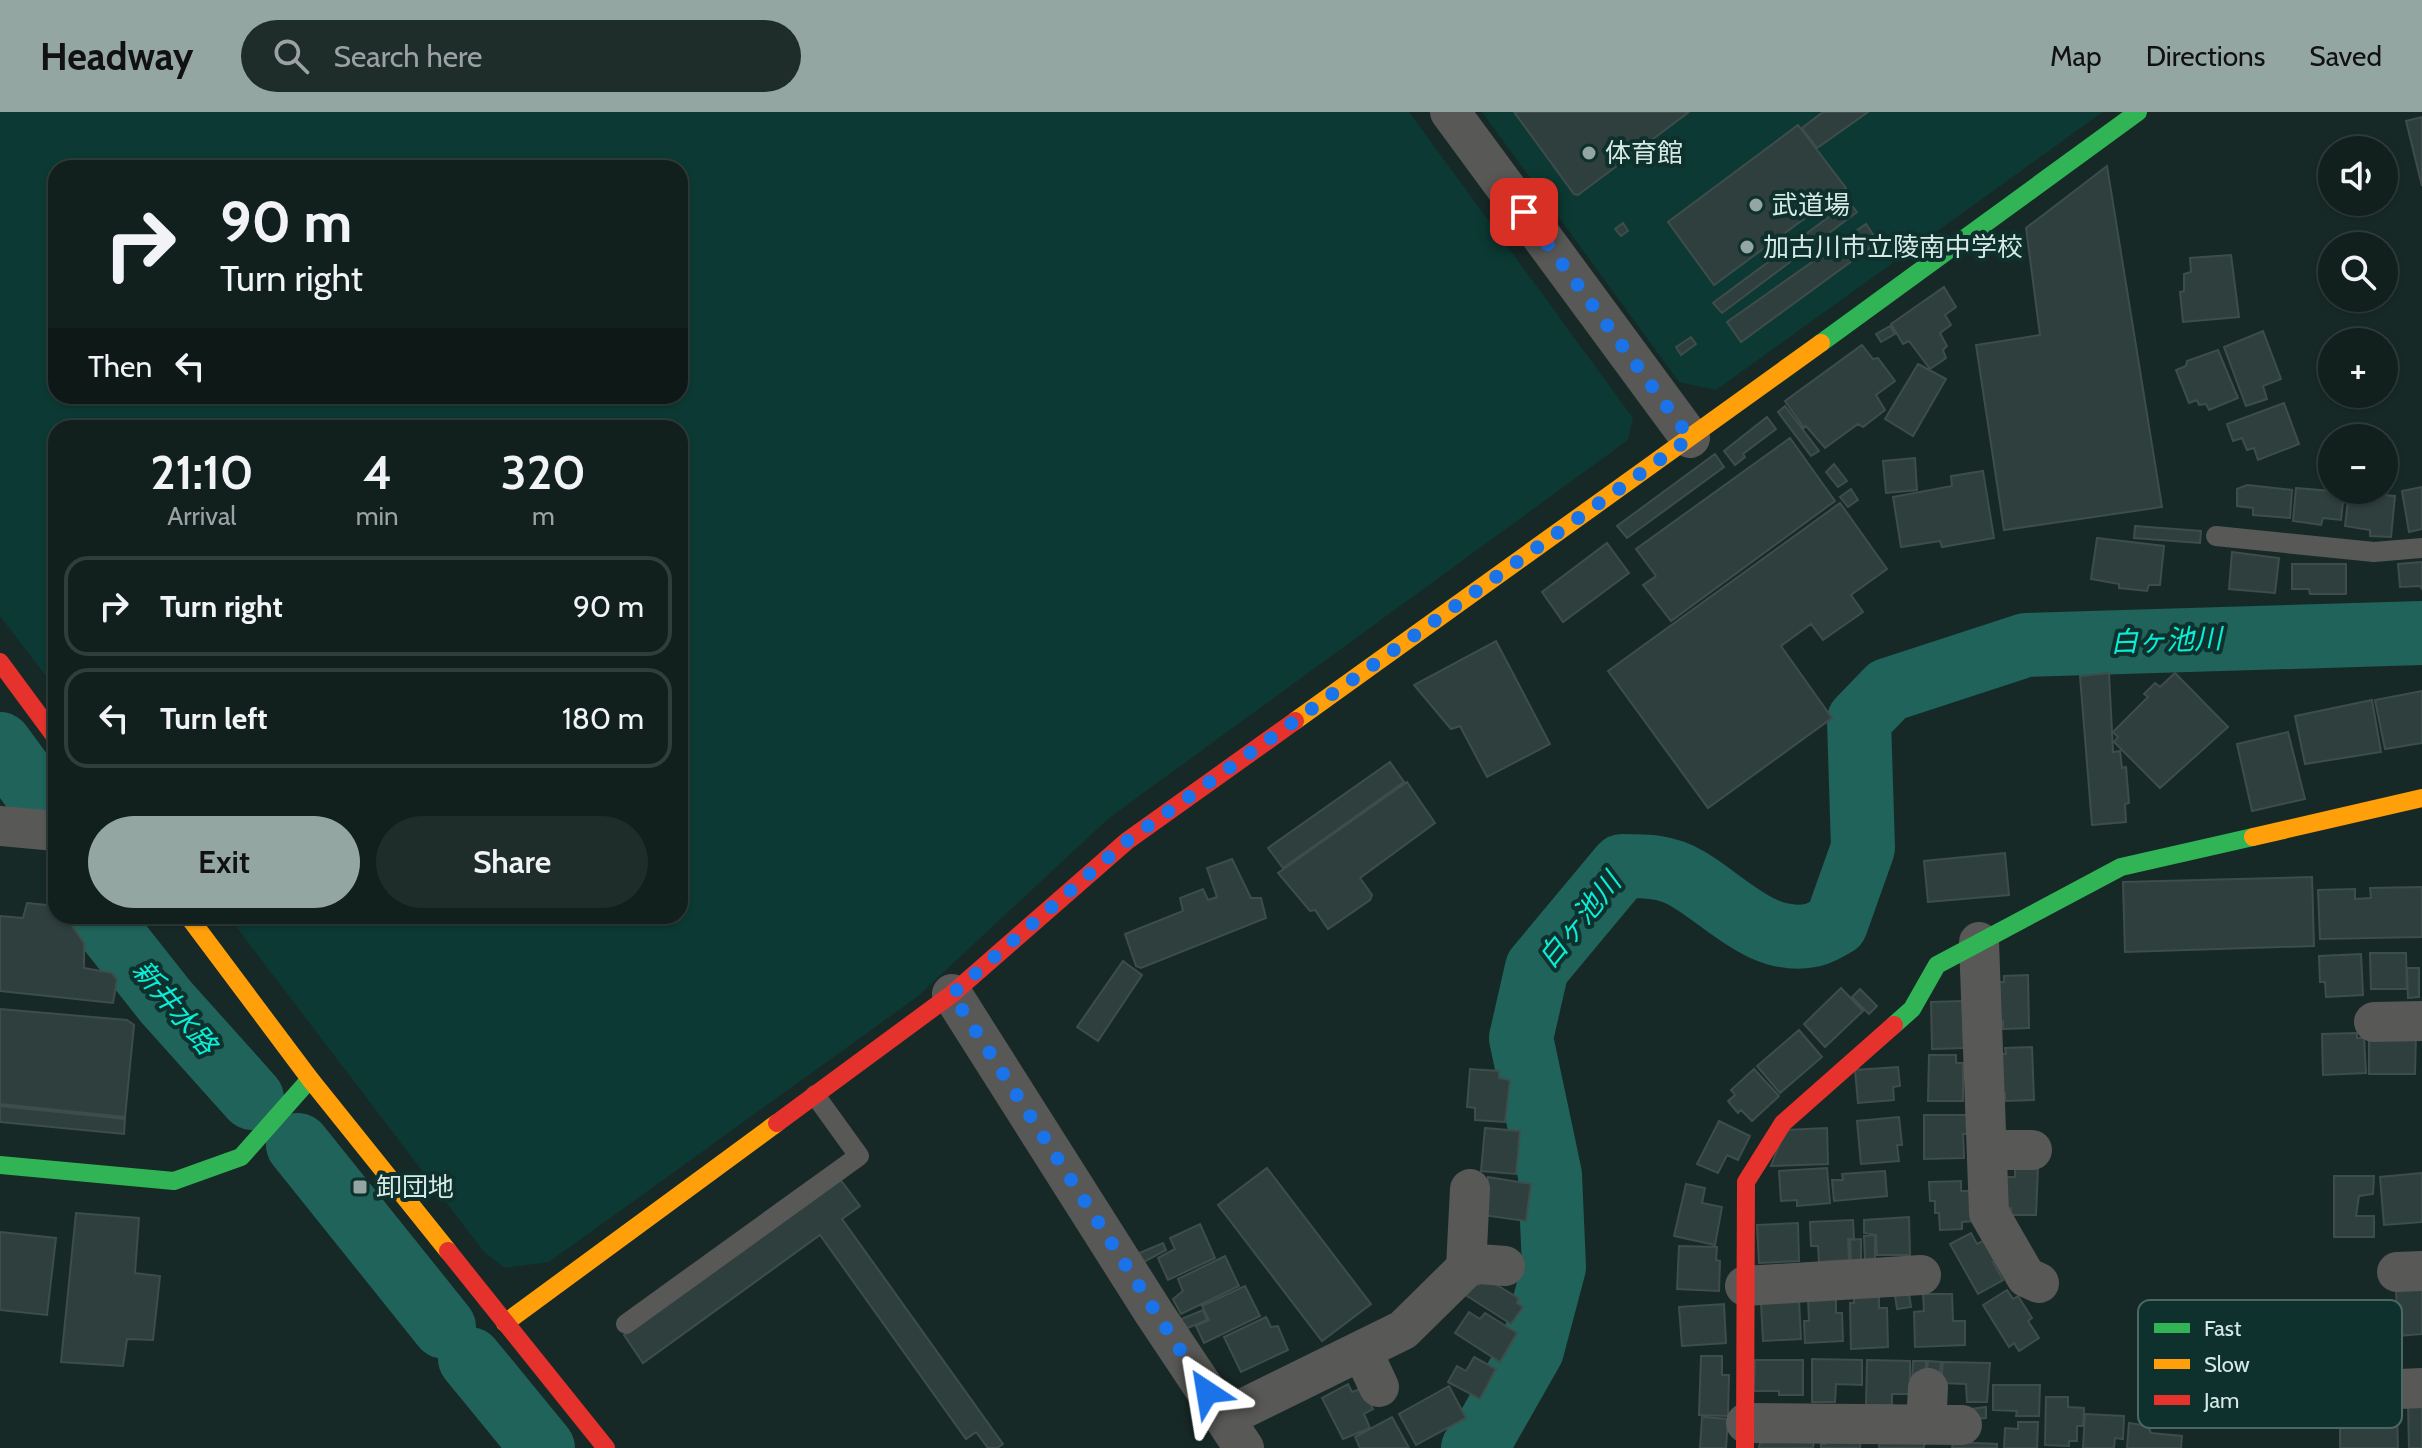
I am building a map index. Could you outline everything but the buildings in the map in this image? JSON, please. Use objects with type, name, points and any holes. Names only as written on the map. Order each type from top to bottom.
[{"type":"street","points":[[1450,112],[1690,438]]},
{"type":"street","points":[[505,1323],[952,994],[1127,841],[1690,438],[2138,112]]},
{"type":"street","points":[[0,662],[48,727]]},
{"type":"street","points":[[1939,1413],[1746,1436],[1746,1182],[1783,1123],[1912,1009],[1937,965],[2121,867],[2422,798]]},
{"type":"street","points":[[0,826],[48,830]]},
{"type":"street","points":[[194,924],[310,1079],[606,1448]]},
{"type":"street","points":[[1979,942],[1989,1213],[2026,1277],[2039,1283]]},
{"type":"street","points":[[952,994],[1234,1433],[1362,1351],[1403,1330],[1466,1268],[1470,1189]]},
{"type":"street","points":[[2374,1022],[2422,1021]]},
{"type":"street","points":[[0,1165],[174,1181],[241,1157],[310,1079]]},
{"type":"street","points":[[1987,1150],[2032,1150]]},
{"type":"street","points":[[1466,1263],[1505,1266]]},
{"type":"street","points":[[1745,1286],[1921,1275]]},
{"type":"street","points":[[1362,1351],[1379,1387]]},
{"type":"lane","points":[[2216,536],[2374,552],[2422,548]]},
{"type":"lane","points":[[626,1324],[859,1156],[815,1095]]},
{"type":"shaded area","points":[[0,112],[1409,112],[1633,418],[1628,440],[1109,818],[917,997],[549,1262],[505,1268],[484,1252],[234,924],[688,924],[688,420],[48,420],[48,679],[0,616]]},
{"type":"shaded area","name":"加古川市立陵南中学校","points":[[1482,112],[2103,112],[1716,390],[1679,382]]},
{"type":"waterway","name":"白ヶ池川","points":[[1473,1448],[1479,1443],[1532,1350],[1554,1267],[1550,1175],[1521,1038],[1537,968],[1622,866],[1672,871],[1761,928],[1795,937],[1813,935],[1836,924],[1863,848],[1859,720],[1888,690],[2026,645],[2422,633]]},
{"type":"waterway","name":"新井水路","points":[[0,744],[36,793]]},
{"type":"waterway","name":"新井水路","points":[[104,924],[166,1002],[252,1098]]},
{"type":"waterway","name":"新井水路","points":[[298,1145],[444,1327]]},
{"type":"waterway","name":"新井水路","points":[[470,1359],[543,1448]]},
{"type":"traffic: fast","points":[[1821,343],[2138,112]]},
{"type":"traffic: fast","points":[[1894,1025],[1912,1009],[1937,965],[2121,867],[2253,837]]},
{"type":"traffic: fast","points":[[0,1165],[174,1181],[241,1157],[310,1079]]},
{"type":"traffic: slow","points":[[1295,721],[1821,343]]},
{"type":"traffic: slow","points":[[2253,837],[2422,798]]},
{"type":"traffic: slow","points":[[194,924],[310,1079],[448,1251]]},
{"type":"traffic: slow","points":[[505,1323],[777,1123]]},
{"type":"traffic: jam","points":[[0,662],[48,727]]},
{"type":"traffic: jam","points":[[777,1123],[952,994],[1127,841],[1295,721]]},
{"type":"traffic: jam","points":[[1745,1448],[1746,1182],[1783,1123],[1894,1025]]},
{"type":"traffic: jam","points":[[448,1251],[606,1448]]},
{"type":"place","name":"体育館","points":[[1589,153]]},
{"type":"place","name":"武道場","points":[[1756,205]]},
{"type":"place","name":"加古川市立陵南中学校","points":[[1747,247]]},
{"type":"place","name":"卸団地","points":[[360,1187]]},
{"type":"route","points":[[1207,1392],[952,994],[1127,841],[1690,438],[1524,212]]}]
